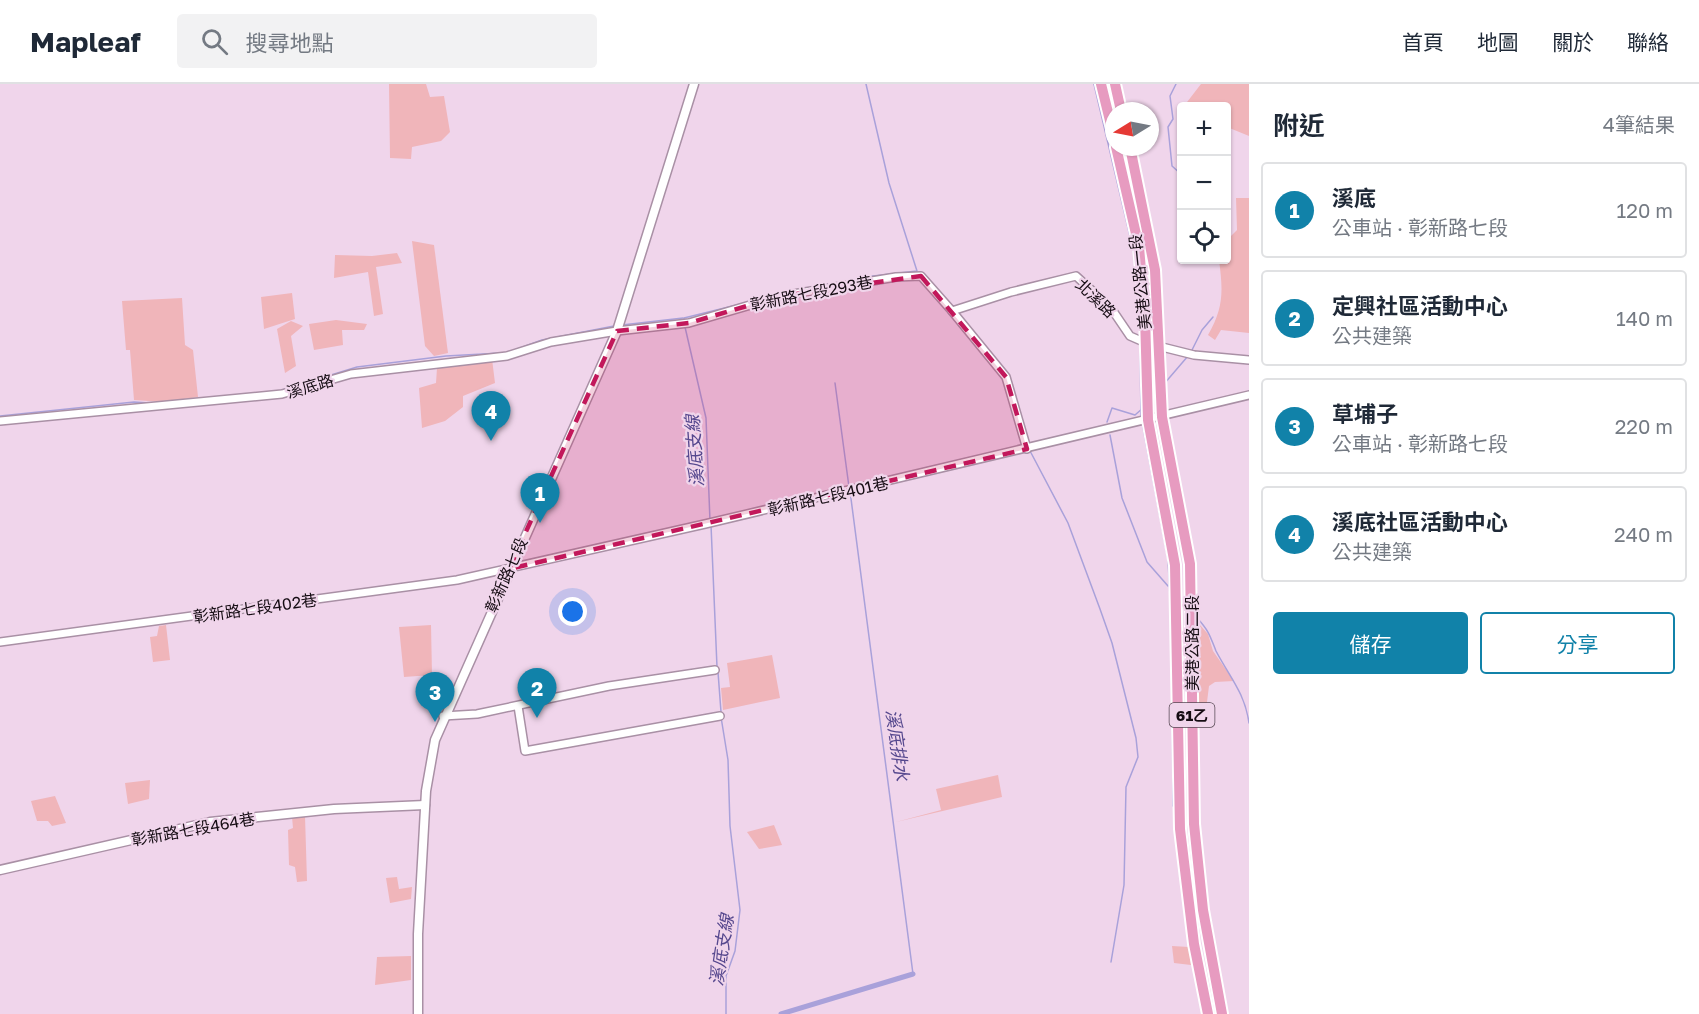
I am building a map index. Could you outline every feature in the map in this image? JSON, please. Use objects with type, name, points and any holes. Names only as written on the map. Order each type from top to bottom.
[{"type":"main road","points":[[1101,84],[1105,102]]},
{"type":"main road","points":[[1114,84],[1119,102]]},
{"type":"main road","name":"美港公路一段","points":[[1118,156],[1139,247],[1146,343],[1148,420]]},
{"type":"main road","name":"美港公路一段","points":[[1132,156],[1155,270],[1162,417]]},
{"type":"main road","name":"美港公路二段","points":[[1162,417],[1190,564],[1194,824],[1203,910],[1222,1014]]},
{"type":"main road","name":"美港公路二段","points":[[1148,420],[1177,577],[1180,829],[1194,944],[1208,1014]]},
{"type":"street","name":"彰新路七段","points":[[418,1014],[418,934],[430,755],[443,716],[617,331],[694,84]]},
{"type":"street","name":"彰新路七段293巷","points":[[617,331],[689,323],[781,296],[896,277],[921,276],[954,310]]},
{"type":"street","name":"北溪路","points":[[954,310],[1076,276],[1111,308],[1130,336],[1146,343],[1190,354],[1249,360]]},
{"type":"street","points":[[954,310],[1006,377],[1027,449]]},
{"type":"street","name":"溪底路","points":[[0,421],[282,394],[351,374],[507,356],[551,342],[617,331]]},
{"type":"street","name":"彰新路七段401巷","points":[[508,569],[1027,449],[1249,395]]},
{"type":"street","name":"彰新路七段402巷","points":[[0,642],[425,585],[508,569]]},
{"type":"street","points":[[443,716],[518,706],[609,686],[715,670]]},
{"type":"street","points":[[518,706],[525,751],[720,716]]},
{"type":"street","name":"彰新路七段464巷","points":[[0,870],[210,822],[314,811],[425,805]]},
{"type":"highlighted area","points":[[921,276],[1006,377],[1027,449],[509,569],[617,331],[689,323],[781,296]]},
{"type":"shaded area","points":[[389,84],[426,84],[430,97],[444,96],[450,132],[441,141],[412,147],[411,159],[390,158]]},
{"type":"shaded area","points":[[1201,84],[1249,84],[1249,136],[1231,129],[1231,102],[1187,102]]},
{"type":"shaded area","points":[[1236,198],[1249,198],[1249,333],[1221,330],[1215,340],[1208,335],[1220,307],[1219,264],[1231,264],[1231,236],[1237,230]]},
{"type":"shaded area","points":[[412,241],[434,245],[448,353],[434,356],[425,346]]},
{"type":"shaded area","points":[[397,253],[402,263],[376,267],[383,314],[374,316],[368,272],[334,278],[335,255],[372,256]]},
{"type":"shaded area","points":[[292,293],[295,319],[264,329],[261,297]]},
{"type":"shaded area","points":[[182,298],[185,345],[193,350],[198,397],[164,402],[134,400],[130,350],[126,350],[122,301]]},
{"type":"shaded area","points":[[336,320],[367,324],[364,330],[342,330],[343,345],[314,350],[309,324]]},
{"type":"shaded area","points":[[291,321],[303,326],[291,336],[296,366],[285,373],[277,329]]},
{"type":"shaded area","points":[[492,359],[495,383],[463,396],[463,407],[445,421],[422,428],[419,388],[436,383],[437,368]]},
{"type":"shaded area","points":[[166,625],[170,660],[153,662],[150,637],[157,636],[159,626]]},
{"type":"shaded area","points":[[431,625],[432,675],[404,677],[399,627]]},
{"type":"shaded area","points":[[1200,625],[1208,634],[1213,651],[1234,681],[1215,682],[1209,686],[1206,710],[1196,712],[1195,627]]},
{"type":"shaded area","points":[[772,655],[780,698],[723,710],[721,688],[730,687],[727,663]]},
{"type":"shaded area","points":[[998,775],[1002,797],[896,822],[941,810],[936,789]]},
{"type":"shaded area","points":[[150,780],[149,799],[128,804],[125,783]]},
{"type":"shaded area","points":[[55,796],[66,823],[52,826],[48,821],[37,821],[31,801]]},
{"type":"shaded area","points":[[305,816],[307,881],[297,882],[295,867],[289,865],[288,830],[293,828],[292,817]]},
{"type":"shaded area","points":[[774,825],[782,845],[759,849],[747,832]]},
{"type":"shaded area","points":[[397,877],[399,889],[412,887],[411,899],[390,903],[386,878]]},
{"type":"shaded area","points":[[1172,946],[1189,947],[1191,965],[1174,963]]},
{"type":"shaded area","points":[[411,956],[411,980],[375,985],[377,957]]},
{"type":"waterway","name":"溪底支線","points":[[814,287],[873,276],[917,271],[889,183],[866,84]]},
{"type":"waterway","points":[[1094,84],[1134,253],[1140,336]]},
{"type":"waterway","points":[[1176,84],[1170,96],[1173,119],[1168,127],[1172,166],[1177,170]]},
{"type":"waterway","points":[[1151,224],[1157,255]]},
{"type":"waterway","points":[[1161,284],[1163,333]]},
{"type":"waterway","name":"溪底支線","points":[[684,322],[684,318],[753,301]]},
{"type":"waterway","points":[[1191,352],[1202,330],[1213,317]]},
{"type":"waterway","points":[[622,325],[683,318]]},
{"type":"waterway","points":[[506,353],[542,340],[614,326]]},
{"type":"waterway","name":"溪底支線","points":[[685,327],[706,418],[710,521]]},
{"type":"waterway","points":[[1140,344],[1141,417]]},
{"type":"waterway","points":[[279,391],[357,367],[446,356],[501,353]]},
{"type":"waterway","points":[[1164,384],[1188,356]]},
{"type":"waterway","name":"溪底排水","points":[[835,383],[849,487]]},
{"type":"waterway","points":[[0,416],[134,402],[149,403]]},
{"type":"waterway","points":[[1107,422],[1112,408],[1135,415],[1143,408]]},
{"type":"waterway","points":[[1142,422],[1168,559],[1170,597]]},
{"type":"waterway","points":[[1110,435],[1122,498],[1147,562],[1168,586]]},
{"type":"waterway","points":[[1029,449],[1068,523],[1100,609],[1112,643],[1136,738],[1138,757],[1126,787],[1124,885],[1111,962]]},
{"type":"waterway","name":"溪底排水","points":[[850,491],[913,974]]},
{"type":"waterway","name":"溪底支線","points":[[711,525],[717,667]]},
{"type":"waterway","points":[[1198,619],[1211,637],[1216,651],[1240,694],[1249,723]]},
{"type":"waterway","name":"溪底支線","points":[[718,672],[721,712]]},
{"type":"waterway","points":[[1172,680],[1173,806]]},
{"type":"waterway","name":"溪底支線","points":[[721,717],[728,760],[730,826],[740,910],[735,951],[726,976],[726,1014]]},
{"type":"waterway","name":"溪底排水","points":[[781,1014],[913,974]]},
{"type":"place","name":"溪底社區活動中心","points":[[491,441]]},
{"type":"place","name":"溪底","points":[[540,523]]},
{"type":"place","name":"定興社區活動中心","points":[[537,718]]},
{"type":"place","name":"草埔子","points":[[435,722]]}]
